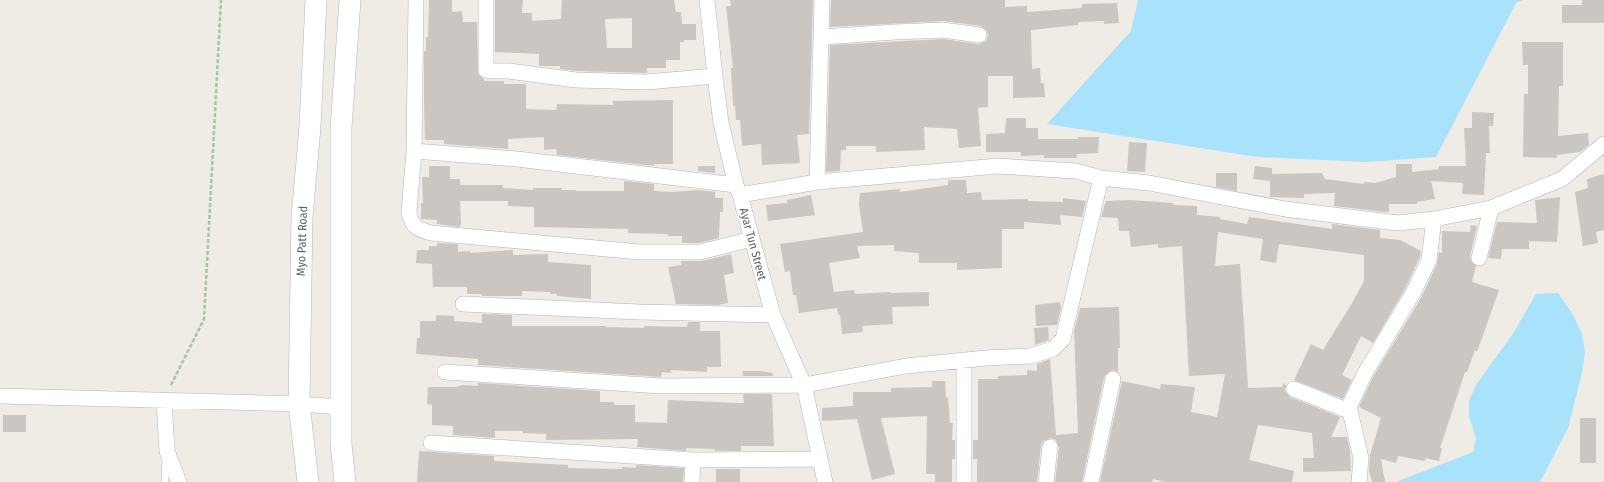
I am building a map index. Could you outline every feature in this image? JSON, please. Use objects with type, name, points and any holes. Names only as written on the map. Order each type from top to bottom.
[{"type":"main road","name":"Myo Patt Road","points":[[308,482],[299,404],[302,217],[310,127],[316,0]]},
{"type":"main road","points":[[345,482],[341,444],[341,128],[350,0]]},
{"type":"main road","points":[[310,127],[341,128]]},
{"type":"street","points":[[416,0],[414,151],[409,212],[411,220],[418,229],[431,233],[640,252],[700,252],[752,239]]},
{"type":"street","points":[[486,0],[486,70],[509,71],[576,80],[647,82],[715,76]]},
{"type":"street","name":"Ayar Tun Street","points":[[707,0],[721,123],[773,316],[804,385],[825,482]]},
{"type":"street","points":[[817,182],[822,0]]},
{"type":"street","points":[[822,37],[943,30],[979,35]]},
{"type":"street","points":[[414,151],[517,159],[738,190],[998,166],[1076,171],[1101,178],[1149,183],[1284,209],[1398,223],[1434,219],[1491,208],[1562,179],[1604,144]]},
{"type":"street","points":[[445,372],[661,386],[804,385],[906,366],[964,360],[1031,356],[1053,349],[1063,339],[1101,178]]},
{"type":"street","points":[[1479,258],[1491,208]]},
{"type":"street","points":[[1359,482],[1361,458],[1350,407],[1365,373],[1413,293],[1429,260],[1434,219]]},
{"type":"street","points":[[463,304],[773,316]]},
{"type":"street","points":[[964,360],[964,482]]},
{"type":"street","points":[[1091,482],[1113,379]]},
{"type":"street","points":[[1294,389],[1344,410],[1350,407]]},
{"type":"street","points":[[0,396],[299,404],[341,408]]},
{"type":"street","points":[[164,400],[167,451],[179,482]]},
{"type":"street","points":[[431,443],[694,460],[820,459]]},
{"type":"street","points":[[1046,482],[1050,447]]},
{"type":"street","points":[[692,482],[694,460]]},
{"type":"lane","points":[[165,482],[167,451]]},
{"type":"path","points":[[164,400],[204,319],[222,0]]},
{"type":"water","points":[[1138,0],[1523,0],[1516,3],[1436,157],[1366,162],[1258,157],[1047,124],[1131,31]]},
{"type":"water","points":[[1558,293],[1572,313],[1582,334],[1585,352],[1582,373],[1568,428],[1540,482],[1396,482],[1473,452],[1476,439],[1469,416],[1469,401],[1476,385],[1514,332],[1536,294]]},
{"type":"building","points":[[429,0],[452,0],[452,12],[462,11],[463,22],[477,22],[478,74],[484,79],[484,81],[504,81],[504,84],[526,84],[526,109],[556,110],[557,104],[613,105],[613,101],[673,100],[673,164],[654,164],[654,166],[557,155],[556,149],[544,150],[544,137],[508,139],[508,149],[444,144],[444,140],[425,140],[424,51],[426,51],[426,37],[428,37]]},
{"type":"building","points":[[495,0],[523,0],[522,13],[532,13],[532,21],[561,19],[562,0],[674,0],[676,12],[681,12],[682,24],[696,24],[696,40],[684,40],[684,42],[680,42],[680,60],[666,60],[666,68],[647,68],[647,73],[577,71],[560,69],[560,66],[539,66],[539,54],[495,52]],"holes":[[[632,18],[632,48],[607,48],[605,19]]]},
{"type":"building","points":[[730,0],[813,0],[809,134],[797,135],[800,163],[762,165],[761,144],[742,146],[740,120],[736,120],[735,106],[733,106],[731,68],[733,68],[726,6],[731,6]]},
{"type":"building","points":[[831,0],[1005,0],[1005,7],[1027,6],[1027,12],[1082,8],[1082,4],[1117,3],[1119,23],[1104,24],[1104,21],[1078,22],[1078,25],[1031,30],[1032,69],[1040,68],[1041,83],[1044,83],[1045,97],[1013,98],[1013,76],[988,76],[988,107],[978,108],[981,146],[959,148],[957,129],[924,127],[925,150],[876,152],[876,146],[846,146],[846,150],[841,150],[840,171],[826,172],[830,45],[943,39],[978,44],[986,41],[988,36],[987,31],[981,26],[944,21],[830,27]]},
{"type":"building","points":[[1582,0],[1604,0],[1604,23],[1562,23],[1562,5],[1582,5]]},
{"type":"building","points":[[1522,42],[1563,42],[1563,86],[1559,86],[1558,136],[1588,133],[1589,145],[1580,152],[1557,155],[1557,158],[1523,157],[1524,94],[1528,94],[1528,65],[1523,65]]},
{"type":"building","points":[[1472,112],[1494,113],[1493,126],[1489,126],[1490,153],[1486,153],[1484,195],[1462,194],[1463,183],[1431,181],[1435,199],[1417,202],[1417,204],[1389,204],[1389,212],[1385,212],[1334,206],[1335,193],[1304,194],[1304,198],[1270,197],[1270,181],[1253,179],[1255,166],[1272,168],[1272,174],[1322,173],[1325,179],[1364,184],[1364,182],[1375,183],[1396,177],[1396,164],[1412,164],[1412,172],[1439,169],[1439,166],[1466,166],[1464,128],[1472,128]]},
{"type":"building","points":[[1006,118],[1026,118],[1026,128],[1038,128],[1038,139],[1078,139],[1078,137],[1099,137],[1098,153],[1077,154],[1077,158],[1044,158],[1044,155],[1021,156],[1021,152],[986,152],[986,134],[1005,133]]},
{"type":"building","points":[[1129,142],[1147,143],[1145,172],[1127,171]]},
{"type":"building","points":[[429,166],[450,166],[450,179],[460,179],[460,185],[503,185],[503,188],[533,190],[533,188],[562,188],[562,190],[576,191],[624,191],[624,181],[654,184],[654,191],[672,192],[698,190],[715,192],[715,198],[723,198],[723,212],[720,212],[719,238],[699,243],[682,243],[682,236],[668,236],[668,234],[628,233],[628,229],[534,227],[534,207],[508,206],[508,201],[460,201],[461,224],[459,227],[437,224],[437,220],[421,219],[421,203],[423,203],[422,177],[429,177]]},
{"type":"building","points":[[698,166],[715,166],[715,173],[698,171]]},
{"type":"building","points":[[1216,173],[1237,173],[1237,191],[1216,187]]},
{"type":"building","points":[[1604,174],[1604,230],[1596,232],[1598,243],[1583,246],[1575,192],[1588,188],[1587,179]]},
{"type":"building","points":[[948,180],[966,180],[967,193],[981,192],[982,200],[1028,199],[1028,201],[1063,202],[1063,198],[1086,201],[1082,217],[1060,215],[1061,225],[1024,222],[1024,229],[1002,229],[1002,268],[957,270],[957,263],[919,263],[919,253],[894,251],[894,245],[857,246],[860,258],[829,263],[834,292],[854,290],[855,294],[929,292],[929,306],[892,307],[893,324],[862,326],[863,332],[842,334],[840,314],[838,315],[837,308],[799,313],[796,295],[793,295],[790,271],[785,272],[780,244],[863,232],[859,205],[860,193],[900,189],[900,192],[948,185]]},
{"type":"building","points":[[811,195],[815,215],[768,221],[766,205],[787,203],[787,200]]},
{"type":"building","points":[[1560,197],[1557,242],[1529,241],[1529,249],[1502,249],[1501,259],[1488,258],[1497,222],[1537,223],[1535,200]]},
{"type":"building","points":[[1129,200],[1197,206],[1197,215],[1220,217],[1220,219],[1247,224],[1249,217],[1332,229],[1332,224],[1380,230],[1380,238],[1400,240],[1421,251],[1420,257],[1405,289],[1373,343],[1361,336],[1342,375],[1352,380],[1343,399],[1294,380],[1311,344],[1323,350],[1352,303],[1364,281],[1364,255],[1279,244],[1276,263],[1260,260],[1263,239],[1218,232],[1215,266],[1240,264],[1248,388],[1282,387],[1283,383],[1286,385],[1285,391],[1290,397],[1340,417],[1331,437],[1347,437],[1350,451],[1351,471],[1303,472],[1303,458],[1314,458],[1312,433],[1258,425],[1249,460],[1294,471],[1292,482],[1165,482],[1153,479],[1152,482],[1100,482],[1122,381],[1160,389],[1161,384],[1195,387],[1191,412],[1217,417],[1225,374],[1189,376],[1182,246],[1158,248],[1158,244],[1131,247],[1129,231],[1119,231],[1118,218],[1101,217],[1106,201]]},
{"type":"building","points":[[1471,225],[1477,226],[1470,256],[1471,261],[1476,266],[1472,282],[1499,290],[1477,352],[1475,350],[1467,372],[1465,372],[1440,448],[1442,448],[1439,461],[1425,458],[1425,461],[1398,456],[1396,463],[1381,459],[1385,482],[1372,482],[1369,471],[1370,455],[1381,418],[1359,407],[1373,377],[1421,298],[1437,264],[1439,252],[1442,253],[1442,231],[1470,232]]},
{"type":"building","points":[[437,243],[458,244],[458,252],[470,251],[470,253],[513,250],[513,255],[548,254],[548,262],[591,265],[591,299],[557,296],[557,294],[550,294],[550,292],[522,291],[522,296],[482,296],[482,294],[467,294],[467,287],[433,287],[432,264],[416,263],[417,250],[429,250],[429,246],[437,246]]},
{"type":"building","points":[[731,254],[734,273],[724,275],[728,303],[718,305],[676,304],[668,267],[681,265],[681,261],[702,261]]},
{"type":"building","points":[[1060,302],[1061,308],[1057,325],[1036,326],[1035,305]]},
{"type":"building","points":[[1119,307],[1120,348],[1118,348],[1118,372],[1114,370],[1110,371],[1104,377],[1082,482],[1055,482],[1059,448],[1056,440],[1051,438],[1043,441],[1041,446],[1037,482],[977,482],[977,459],[973,459],[973,440],[978,440],[978,379],[998,379],[998,376],[1027,375],[1027,370],[1037,371],[1037,364],[1050,359],[1056,435],[1078,433],[1074,331],[1080,308]]},
{"type":"building","points":[[482,314],[512,315],[512,326],[606,326],[605,327],[644,328],[644,326],[687,327],[688,322],[700,322],[700,331],[720,331],[721,367],[707,367],[707,372],[671,370],[671,373],[662,372],[661,377],[478,365],[478,359],[416,354],[417,338],[420,338],[420,321],[436,321],[436,315],[454,316],[454,321],[482,323]]},
{"type":"building","points":[[1048,327],[1049,340],[1035,345],[1034,328]]},
{"type":"building","points":[[743,371],[773,373],[773,376],[743,376]]},
{"type":"building","points":[[932,381],[945,381],[950,423],[953,423],[952,440],[955,440],[955,459],[952,459],[952,482],[935,482],[935,474],[926,474],[927,416],[881,418],[895,474],[872,480],[857,419],[822,421],[822,408],[853,406],[853,392],[891,392],[891,388],[932,387]]},
{"type":"building","points":[[478,383],[600,391],[600,402],[614,402],[614,405],[635,405],[635,422],[667,423],[668,400],[744,403],[743,394],[771,394],[774,446],[741,446],[741,451],[715,451],[715,449],[686,448],[686,451],[637,447],[638,439],[546,440],[546,434],[523,433],[523,431],[495,431],[495,438],[453,435],[453,426],[432,425],[432,405],[427,404],[428,387],[456,387],[463,385],[478,386]]},
{"type":"building","points":[[3,415],[26,415],[26,432],[3,432]]},
{"type":"building","points":[[1580,418],[1596,418],[1596,463],[1580,463]]},
{"type":"building","points":[[419,451],[494,456],[494,461],[568,465],[568,468],[622,469],[622,467],[636,468],[636,465],[684,468],[683,482],[417,482]]},
{"type":"building","points":[[716,469],[740,469],[740,482],[716,482]]}]
